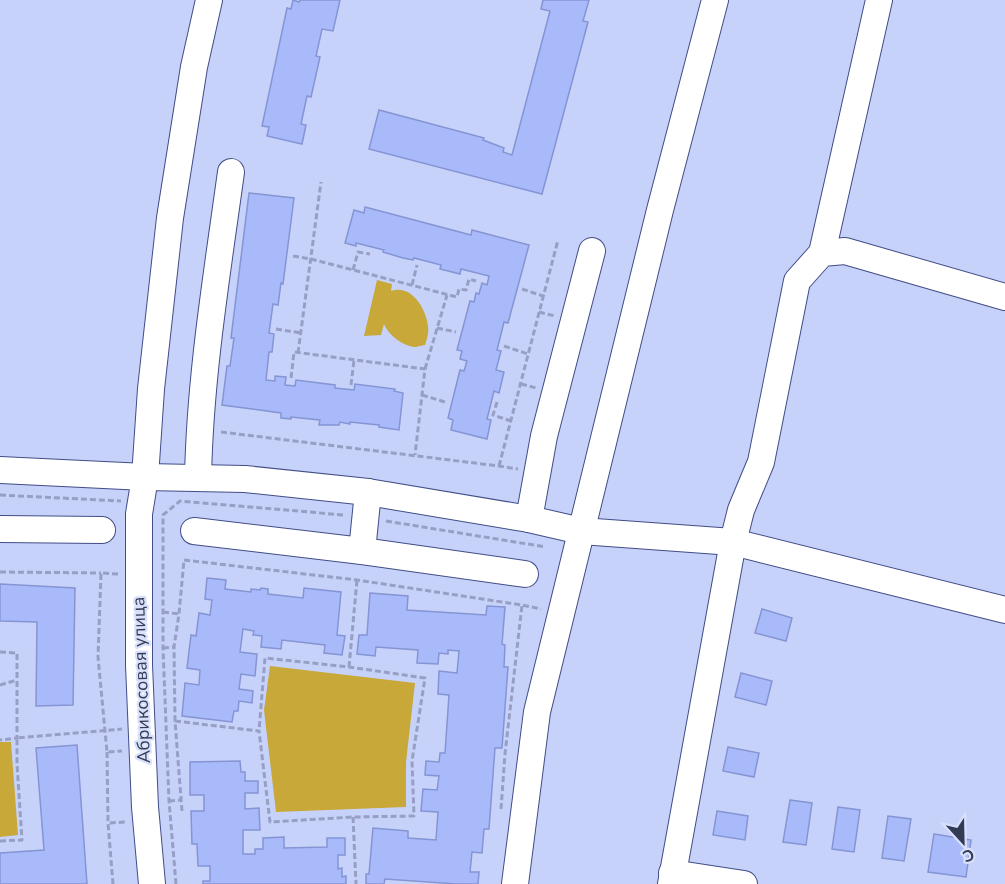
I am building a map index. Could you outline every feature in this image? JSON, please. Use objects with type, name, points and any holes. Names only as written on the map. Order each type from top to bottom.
[{"type":"street","name":"Абрикосовая улица","points":[[152,884],[145,807],[139,665],[139,514],[170,218],[194,67],[209,0]]},
{"type":"street","points":[[515,884],[537,712],[660,210],[715,0]]},
{"type":"street","points":[[744,884],[672,878],[733,542],[741,510],[761,462],[797,281],[822,253],[879,0]]},
{"type":"street","points":[[198,478],[200,429],[209,340],[231,172]]},
{"type":"street","points":[[529,519],[543,436],[592,250]]},
{"type":"street","points":[[822,253],[845,251],[1005,297]]},
{"type":"street","points":[[0,470],[143,490],[198,478],[245,479],[367,505],[529,519],[581,531],[733,542],[1005,610]]},
{"type":"street","points":[[362,551],[367,505]]},
{"type":"street","points":[[0,529],[102,530]]},
{"type":"street","points":[[194,531],[362,551],[525,574]]},
{"type":"path","points":[[298,353],[321,182]]},
{"type":"path","points":[[500,466],[558,240]]},
{"type":"path","points":[[354,270],[358,252],[370,254]]},
{"type":"path","points":[[293,256],[457,297],[459,289],[466,290],[469,279],[476,281]]},
{"type":"path","points":[[412,285],[417,265]]},
{"type":"path","points":[[522,289],[543,296]]},
{"type":"path","points":[[415,455],[425,369],[447,295]]},
{"type":"path","points":[[437,328],[456,332]]},
{"type":"path","points":[[276,329],[301,333]]},
{"type":"path","points":[[504,346],[528,354]]},
{"type":"path","points":[[291,378],[294,352],[425,369]]},
{"type":"path","points":[[351,385],[354,360]]},
{"type":"path","points":[[422,395],[445,402]]},
{"type":"path","points":[[497,402],[493,415],[511,421]]},
{"type":"path","points":[[200,429],[500,466],[538,473]]},
{"type":"path","points":[[0,495],[143,490],[180,501],[367,505],[548,547]]},
{"type":"path","points":[[176,884],[163,648],[163,515],[180,501]]},
{"type":"path","points":[[182,811],[175,722],[174,646],[184,560],[357,580],[542,609]]},
{"type":"path","points":[[0,572],[121,574]]},
{"type":"path","points":[[101,573],[98,657],[107,752],[108,823],[113,884]]},
{"type":"path","points":[[349,667],[357,580]]},
{"type":"path","points":[[505,754],[522,605]]},
{"type":"path","points":[[163,612],[179,614]]},
{"type":"path","points":[[163,648],[174,646]]},
{"type":"path","points":[[0,652],[17,652],[16,764],[22,840],[0,841]]},
{"type":"path","points":[[265,658],[349,667],[425,678],[412,761],[414,816],[270,822],[260,731],[265,658]]},
{"type":"path","points":[[0,685],[17,680]]},
{"type":"path","points":[[175,722],[260,731]]},
{"type":"path","points":[[0,740],[123,729]]},
{"type":"path","points":[[107,752],[124,751]]},
{"type":"path","points":[[170,801],[181,800]]},
{"type":"path","points":[[353,817],[356,884]]},
{"type":"path","points":[[108,823],[129,822]]},
{"type":"shaded area","points":[[377,280],[392,284],[391,291],[405,291],[417,300],[427,319],[428,334],[425,345],[415,347],[401,342],[392,336],[384,324],[381,335],[364,336]]},
{"type":"shaded area","points":[[270,666],[415,683],[406,762],[406,807],[276,812],[264,710]]},
{"type":"shaded area","points":[[0,742],[11,742],[18,835],[0,837]]},
{"type":"building","points":[[293,0],[299,2],[300,0],[340,0],[333,31],[322,29],[316,56],[320,57],[311,97],[307,96],[301,124],[306,125],[302,144],[267,136],[269,127],[262,126],[287,8],[291,9]]},
{"type":"building","points":[[543,0],[589,0],[583,21],[588,22],[542,194],[369,149],[379,110],[484,138],[483,140],[504,148],[503,152],[512,155],[550,11],[541,9]]},
{"type":"building","points":[[249,193],[294,198],[283,284],[281,283],[278,305],[273,304],[269,333],[274,334],[272,352],[269,352],[266,380],[275,381],[275,376],[286,377],[285,385],[295,386],[296,380],[354,390],[355,384],[395,389],[394,391],[403,393],[399,430],[350,422],[350,424],[340,422],[339,425],[319,425],[320,420],[281,418],[281,413],[222,405],[227,366],[230,366],[234,338],[231,338]]},
{"type":"building","points":[[365,207],[471,235],[472,230],[529,245],[508,323],[504,322],[497,350],[501,351],[496,370],[504,372],[499,393],[494,391],[487,419],[491,420],[487,439],[451,430],[453,420],[448,418],[460,370],[464,371],[467,361],[460,359],[462,351],[457,350],[470,301],[474,302],[482,283],[487,285],[489,276],[461,269],[460,274],[440,269],[441,265],[414,258],[413,260],[403,258],[383,252],[384,250],[356,243],[356,246],[345,243],[354,210],[364,213]]},
{"type":"building","points":[[207,578],[226,580],[225,589],[251,592],[251,589],[260,590],[261,588],[268,589],[268,594],[303,598],[304,588],[341,592],[337,635],[345,636],[342,655],[324,653],[325,645],[282,640],[281,649],[261,647],[262,636],[253,635],[254,631],[243,629],[240,652],[257,654],[255,676],[241,674],[239,689],[253,691],[252,703],[239,701],[238,711],[234,711],[232,722],[182,716],[185,683],[199,685],[200,670],[187,668],[191,635],[196,636],[199,613],[210,615],[212,600],[205,599]]},
{"type":"building","points":[[0,584],[75,588],[73,705],[36,706],[37,622],[0,621]]},
{"type":"building","points":[[370,593],[408,596],[407,610],[486,615],[487,606],[505,607],[502,644],[505,645],[504,667],[508,667],[502,748],[495,748],[489,829],[484,829],[482,853],[472,852],[470,872],[479,872],[478,884],[385,879],[384,884],[366,884],[373,828],[408,831],[408,838],[436,840],[438,812],[421,811],[423,789],[437,790],[439,776],[425,775],[426,761],[439,762],[440,753],[445,753],[449,695],[438,694],[439,671],[457,673],[459,651],[448,650],[448,654],[439,653],[438,664],[417,663],[418,650],[376,647],[375,656],[357,654],[359,635],[367,635]]},
{"type":"building","points":[[762,609],[792,618],[786,641],[755,633]]},
{"type":"building","points":[[741,673],[772,681],[766,705],[735,697]]},
{"type":"building","points":[[77,745],[87,884],[0,884],[0,853],[44,850],[36,748]]},
{"type":"building","points":[[728,747],[759,753],[754,777],[723,771]]},
{"type":"building","points":[[240,761],[241,772],[245,772],[245,781],[258,781],[258,793],[245,793],[245,809],[259,808],[260,830],[243,830],[243,854],[255,854],[255,849],[263,849],[263,838],[284,837],[284,848],[327,847],[327,838],[345,838],[345,855],[338,855],[338,869],[342,868],[342,877],[346,876],[346,884],[203,884],[203,881],[210,881],[210,866],[198,866],[197,844],[192,844],[191,811],[204,811],[204,795],[190,795],[190,762]]},
{"type":"building","points":[[790,800],[812,803],[806,845],[783,842]]},
{"type":"building","points":[[838,807],[860,810],[854,852],[832,849]]},
{"type":"building","points":[[717,811],[748,816],[745,840],[713,835]]},
{"type":"building","points":[[888,816],[911,819],[904,861],[882,858]]},
{"type":"building","points":[[934,834],[971,840],[966,877],[928,872]]}]
